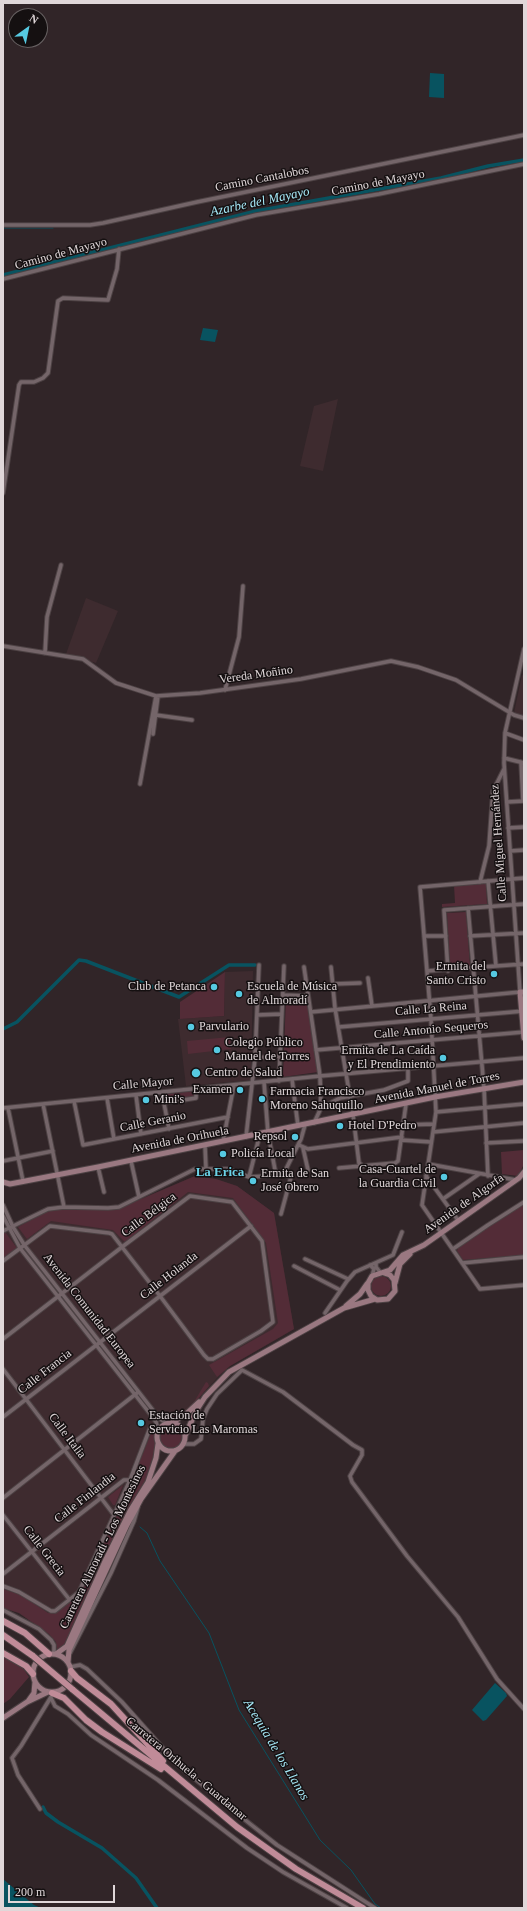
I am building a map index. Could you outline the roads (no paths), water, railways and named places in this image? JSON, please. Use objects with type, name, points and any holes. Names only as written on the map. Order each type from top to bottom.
[{"type":"main road","name":"Calle Miguel Hernández","points":[[522,992],[524,1038]]},
{"type":"main road","name":"Avenida Manuel de Torres","points":[[353,1115],[435,1097],[524,1082]]},
{"type":"main road","name":"Avenida de Orihuela","points":[[3,1188],[10,1184],[205,1146],[353,1115]]},
{"type":"main road","name":"Avenida de Algorfa","points":[[382,1272],[392,1268],[403,1255],[441,1232],[523,1175]]},
{"type":"main road","name":"Avenida de Orihuela","points":[[3,1182],[10,1184]]},
{"type":"main road","name":"Avenida de Algorfa","points":[[395,1283],[400,1264],[413,1250]]},
{"type":"main road","points":[[204,1397],[185,1436],[184,1444],[174,1451],[167,1451],[158,1444],[156,1437],[157,1428],[186,1414],[216,1384],[234,1369],[344,1308],[360,1294],[372,1276],[382,1272],[390,1275],[395,1283],[395,1291],[390,1298],[384,1300],[375,1299],[344,1308]]},
{"type":"main road","points":[[368,1283],[368,1292],[375,1299]]},
{"type":"main road","points":[[172,1422],[181,1427],[185,1436]]},
{"type":"main road","name":"Carretera Almoradí - Los Montesinos","points":[[53,1654],[66,1646],[106,1559],[148,1482],[155,1462],[158,1444]]},
{"type":"main road","name":"Carretera Almoradí - Los Montesinos","points":[[68,1662],[68,1656],[138,1505],[174,1451]]},
{"type":"main road","points":[[3,1621],[25,1633],[53,1654],[68,1662],[77,1678],[111,1704],[149,1747],[194,1792]]},
{"type":"main road","name":"Carretera Orihuela - Guardamar","points":[[3,1635],[33,1656],[237,1827],[296,1869],[363,1908]]},
{"type":"main road","points":[[3,1653],[26,1666],[33,1674],[38,1687],[50,1694],[64,1698],[86,1720],[102,1732],[194,1792]]},
{"type":"main road","points":[[33,1674],[37,1661],[53,1654]]},
{"type":"main road","points":[[3,1718],[27,1702],[61,1690],[68,1684],[71,1669]]},
{"type":"main road","points":[[27,1702],[34,1693],[35,1682]]},
{"type":"street","name":"Camino Cantalobos","points":[[3,225],[90,225],[103,223],[197,202],[524,135]]},
{"type":"street","name":"Camino de Mayayo","points":[[3,279],[256,215],[379,194],[524,164]]},
{"type":"street","points":[[3,493],[19,385],[21,382],[34,382],[47,376],[50,369],[58,301],[63,298],[108,300],[117,269],[119,249]]},
{"type":"street","points":[[45,653],[47,617],[60,565]]},
{"type":"street","points":[[225,690],[239,637],[243,586]]},
{"type":"street","name":"Vereda Moñino","points":[[3,646],[88,661],[116,683],[157,696],[225,690],[301,679],[391,661],[418,667],[456,680],[510,712],[524,718]]},
{"type":"street","name":"Calle Miguel Hernández","points":[[522,992],[518,964],[504,758],[505,734],[524,649]]},
{"type":"street","points":[[153,734],[157,696]]},
{"type":"street","points":[[140,784],[157,696]]},
{"type":"street","points":[[156,715],[192,720]]},
{"type":"street","points":[[505,734],[524,740]]},
{"type":"street","points":[[504,758],[522,763],[524,801],[506,802]]},
{"type":"street","points":[[480,882],[488,846],[493,791],[504,768]]},
{"type":"street","points":[[508,828],[524,827]]},
{"type":"street","points":[[510,851],[524,850]]},
{"type":"street","points":[[524,878],[420,887],[430,1000],[436,1112],[422,1206],[480,1289],[524,1285]]},
{"type":"street","points":[[488,881],[496,966]]},
{"type":"street","points":[[448,971],[444,910],[524,904]]},
{"type":"street","points":[[468,908],[484,1088],[488,1176]]},
{"type":"street","points":[[470,936],[524,933]]},
{"type":"street","points":[[424,936],[446,936]]},
{"type":"street","points":[[427,971],[448,971],[524,964]]},
{"type":"street","points":[[246,1137],[255,1058],[259,965]]},
{"type":"street","points":[[279,1081],[284,966]]},
{"type":"street","points":[[304,967],[320,1076],[321,1108],[314,1123]]},
{"type":"street","points":[[331,968],[335,1008],[350,1095],[359,1163],[363,1166]]},
{"type":"street","points":[[368,978],[372,1006]]},
{"type":"street","points":[[333,984],[360,983]]},
{"type":"street","points":[[311,1012],[335,1008],[522,992]]},
{"type":"street","points":[[283,995],[308,996]]},
{"type":"street","name":"Calle La Reina","points":[[339,1027],[523,1011]]},
{"type":"street","points":[[257,1015],[282,1014]]},
{"type":"street","name":"Calle Antonio Sequeros","points":[[316,1050],[524,1032]]},
{"type":"street","points":[[255,1058],[280,1056]]},
{"type":"street","name":"Calle Mayor","points":[[3,1108],[434,1065],[524,1058]]},
{"type":"street","points":[[321,1108],[337,1099],[350,1095],[384,1090],[408,1081],[408,1068]]},
{"type":"street","points":[[292,1079],[298,1126]]},
{"type":"street","points":[[264,1082],[268,1132],[276,1175]]},
{"type":"street","points":[[223,1142],[234,1085]]},
{"type":"street","points":[[164,1103],[196,1098],[196,1089]]},
{"type":"street","points":[[162,1092],[169,1129]]},
{"type":"street","points":[[136,1095],[141,1134]]},
{"type":"street","points":[[107,1098],[114,1139]]},
{"type":"street","name":"Calle Geranio","points":[[74,1101],[83,1145],[228,1118]]},
{"type":"street","points":[[43,1104],[59,1174],[64,1207]]},
{"type":"street","points":[[339,1168],[395,1163],[398,1161],[406,1104]]},
{"type":"street","points":[[436,1112],[524,1104]]},
{"type":"street","points":[[8,1108],[23,1182]]},
{"type":"street","points":[[433,1132],[524,1123]]},
{"type":"street","points":[[404,1125],[434,1124]]},
{"type":"street","points":[[283,1175],[299,1145],[305,1125]]},
{"type":"street","points":[[249,1177],[260,1134]]},
{"type":"street","points":[[299,1145],[308,1149],[402,1138],[432,1142]]},
{"type":"street","points":[[486,1144],[524,1141]]},
{"type":"street","points":[[205,1146],[206,1168]]},
{"type":"street","points":[[303,1148],[308,1170]]},
{"type":"street","points":[[3,1161],[53,1151]]},
{"type":"street","points":[[131,1160],[139,1197]]},
{"type":"street","points":[[428,1164],[516,1180]]},
{"type":"street","points":[[98,1167],[104,1192]]},
{"type":"street","points":[[3,1231],[48,1209],[64,1207],[114,1208],[195,1169],[206,1168],[228,1169],[249,1177],[283,1175],[291,1177],[282,1214]]},
{"type":"street","points":[[443,1199],[479,1174]]},
{"type":"street","points":[[426,1176],[458,1220]]},
{"type":"street","name":"Calle Bélgica","points":[[3,1339],[190,1196],[232,1202],[262,1241],[273,1322],[261,1331],[213,1358],[208,1359],[160,1296]]},
{"type":"street","points":[[453,1250],[488,1224],[524,1202]]},
{"type":"street","name":"Avenida Comunidad Europea","points":[[3,1205],[20,1248],[95,1346],[135,1395],[157,1428]]},
{"type":"street","name":"Avenida Comunidad Europea","points":[[3,1216],[99,1342],[159,1418],[166,1423]]},
{"type":"street","points":[[3,1261],[50,1226],[109,1232],[160,1296]]},
{"type":"street","name":"Calle Holanda","points":[[99,1342],[251,1226]]},
{"type":"street","points":[[325,1313],[348,1279],[358,1270],[393,1256],[402,1232]]},
{"type":"street","points":[[462,1263],[524,1257]]},
{"type":"street","points":[[305,1259],[348,1279]]},
{"type":"street","points":[[376,1263],[376,1267],[382,1272]]},
{"type":"street","points":[[370,1265],[374,1269],[372,1276]]},
{"type":"street","points":[[294,1266],[340,1290]]},
{"type":"street","name":"Calle Francia","points":[[3,1417],[99,1342]]},
{"type":"street","name":"Calle Italia","points":[[3,1369],[114,1515]]},
{"type":"street","points":[[184,1444],[194,1444],[201,1439],[203,1419],[207,1409],[217,1394],[242,1370],[282,1392],[353,1445],[362,1450],[362,1455],[350,1476],[352,1482],[407,1556],[458,1617],[497,1679],[524,1709]]},
{"type":"street","points":[[3,1498],[140,1392]]},
{"type":"street","name":"Calle Finlandia","points":[[3,1574],[124,1480],[130,1480],[150,1428],[157,1428]]},
{"type":"street","points":[[3,1586],[19,1592],[48,1609],[55,1611],[81,1590],[130,1480]]},
{"type":"street","name":"Calle Grecia","points":[[3,1515],[69,1599]]},
{"type":"street","points":[[3,1610],[39,1629],[51,1640],[54,1645],[53,1654]]},
{"type":"street","points":[[71,1669],[80,1665],[87,1669],[122,1702],[178,1765],[248,1823],[277,1845],[375,1908]]},
{"type":"street","points":[[40,1809],[18,1775],[12,1758],[21,1746],[50,1694]]},
{"type":"street","points":[[50,1694],[55,1706],[68,1714],[91,1734],[158,1780],[247,1848],[282,1872],[347,1908]]},
{"type":"water","points":[[430,73],[444,74],[444,98],[429,97]]},
{"type":"water","points":[[203,328],[218,330],[215,342],[200,340]]},
{"type":"water","points":[[495,1683],[506,1693],[507,1696],[486,1720],[483,1721],[472,1710]]},
{"type":"water","points":[[3,1879],[34,1905],[41,1908],[4,1908]]},
{"type":"waterway","name":"Azarbe del Mayayo","points":[[3,275],[256,211],[441,178],[488,166],[524,160]]},
{"type":"waterway","points":[[3,228],[53,228]]},
{"type":"waterway","points":[[3,1029],[17,1022],[79,960],[86,961],[179,997],[229,965],[255,965]]},
{"type":"waterway","name":"Acequia de los Llanos","points":[[140,1527],[147,1533],[160,1561],[209,1633],[239,1710],[320,1840],[351,1870],[375,1904],[381,1908]]},
{"type":"waterway","points":[[43,1807],[46,1813],[58,1822],[102,1848],[136,1878],[157,1908]]},
{"type":"place","name":"Ermita del Santo Cristo","points":[[494,974]]},
{"type":"place","name":"Club de Petanca","points":[[214,987]]},
{"type":"place","name":"Escuela de Música de Almoradí","points":[[239,994]]},
{"type":"place","name":"Parvulario","points":[[191,1027]]},
{"type":"place","name":"Colegio Público Manuel de Torres","points":[[217,1050]]},
{"type":"place","name":"Ermita de La Caída y El Prendimiento","points":[[443,1058]]},
{"type":"place","name":"Centro de Salud","points":[[196,1073]]},
{"type":"place","name":"Examen","points":[[240,1090]]},
{"type":"place","name":"Farmacia Francisco Moreno Sahuquillo","points":[[262,1099]]},
{"type":"place","name":"Mini's","points":[[146,1100]]},
{"type":"place","name":"Hotel D'Pedro","points":[[340,1126]]},
{"type":"place","name":"Repsol","points":[[295,1137]]},
{"type":"place","name":"Policía Local","points":[[223,1154]]},
{"type":"place","name":"Casa-Cuartel de la Guardia Civil","points":[[444,1177]]},
{"type":"place","name":"Ermita de San José Obrero","points":[[253,1181]]},
{"type":"place","name":"Estación de Servicio Las Maromas","points":[[141,1423]]},
{"type":"district","name":"La Erica","points":[[220,1173]]}]
